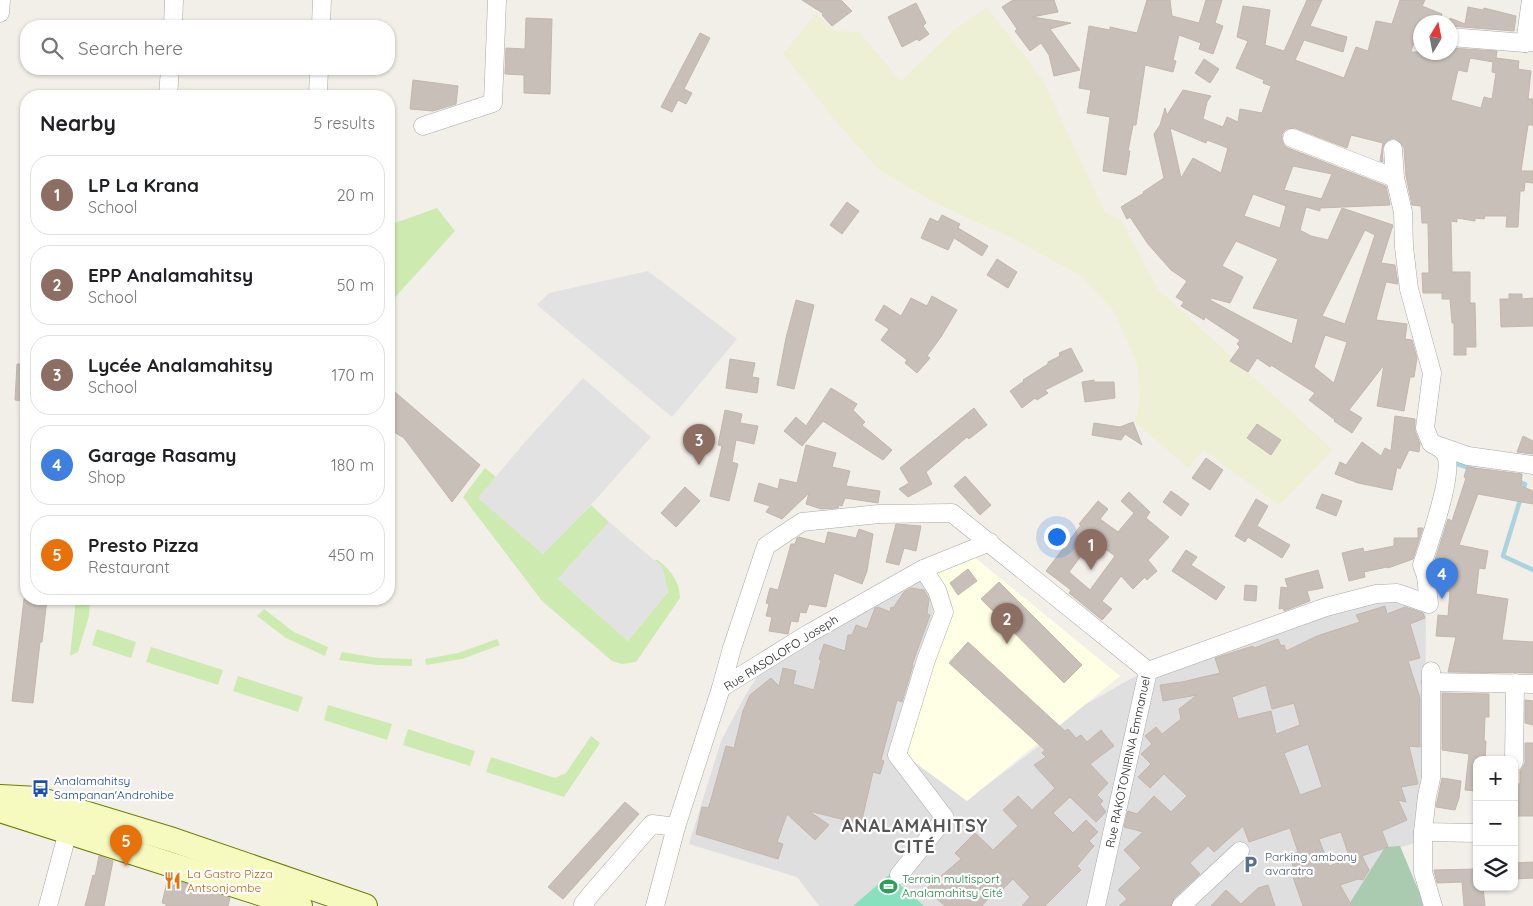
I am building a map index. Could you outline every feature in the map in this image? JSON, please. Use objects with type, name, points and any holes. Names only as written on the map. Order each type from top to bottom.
[{"type":"main road","points":[[0,797],[38,799],[173,840],[365,906]]},
{"type":"main road","points":[[0,810],[68,831],[271,901],[300,906]]},
{"type":"street","points":[[0,13],[1,0]]},
{"type":"street","points":[[173,20],[174,0]]},
{"type":"street","points":[[321,20],[322,0]]},
{"type":"street","points":[[423,126],[493,103],[497,0]]},
{"type":"street","points":[[1458,38],[1529,43],[1531,0]]},
{"type":"street","points":[[168,90],[170,75]]},
{"type":"street","points":[[318,90],[319,75]]},
{"type":"street","points":[[1292,138],[1395,178]]},
{"type":"street","points":[[1148,671],[1326,608],[1376,594],[1397,593],[1429,604],[1426,576],[1422,565],[1443,497],[1447,458],[1444,451],[1431,443],[1425,428],[1432,373],[1409,289],[1404,247],[1403,212],[1395,178],[1393,149]]},
{"type":"street","points":[[1431,443],[1468,456],[1533,466]]},
{"type":"street","name":"Rue RAKOTONIRINA Emmanuel","points":[[721,688],[732,648],[766,546],[802,522],[879,514],[952,513],[1148,671],[1096,906]]},
{"type":"street","name":"Rue RASOLOFO Joseph","points":[[655,906],[676,828],[721,688],[808,634],[923,570],[990,542]]},
{"type":"street","points":[[899,875],[945,818],[897,755],[926,660],[944,612],[937,590],[923,570]]},
{"type":"street","points":[[1433,906],[1422,872],[1423,832],[1431,778],[1431,676],[1533,684]]},
{"type":"street","points":[[1514,756],[1515,683]]},
{"type":"street","points":[[585,906],[583,904],[652,824],[676,828]]},
{"type":"street","points":[[48,906],[68,831]]},
{"type":"street","points":[[1423,832],[1473,833]]},
{"type":"street","points":[[1181,906],[1240,851]]},
{"type":"shaded area","points":[[987,7],[1043,80],[1105,212],[1121,220],[1158,289],[1333,450],[1279,505],[1203,450],[1188,468],[1135,422],[1140,402],[1137,364],[1113,310],[1081,276],[1014,239],[935,203],[879,170],[831,116],[783,53],[816,13],[835,31],[859,32],[901,81],[954,30]]},
{"type":"shaded area","points":[[648,271],[737,339],[672,417],[537,305],[549,293]]},
{"type":"shaded area","points":[[583,378],[651,437],[591,505],[543,554],[478,498],[525,442]]},
{"type":"shaded area","points":[[609,522],[662,567],[668,592],[628,641],[558,579]]},
{"type":"shaded area","points":[[967,551],[1120,676],[967,801],[894,747],[944,612],[951,600],[923,569]]},
{"type":"shaded area","points":[[913,573],[936,595],[931,621],[894,747],[967,800],[1039,746],[1071,713],[1132,678],[1201,650],[1384,589],[1426,601],[1425,785],[1415,843],[1388,851],[1363,906],[819,906],[797,877],[689,844],[721,741],[746,694],[763,668]]},
{"type":"shaded area","points":[[1400,846],[1425,906],[1348,906],[1385,847]]},
{"type":"green space","points":[[437,208],[455,231],[395,297],[395,223]]},
{"type":"green space","points":[[485,468],[496,477],[479,498],[543,554],[591,505],[609,522],[558,579],[628,641],[668,592],[662,567],[654,560],[658,560],[670,572],[678,586],[680,598],[636,662],[622,664],[612,661],[542,601],[463,497]]},
{"type":"green space","points":[[75,605],[90,605],[89,616],[78,652],[70,656]]},
{"type":"green space","points":[[264,609],[294,632],[328,647],[325,656],[286,638],[257,616]]},
{"type":"green space","points":[[97,629],[136,642],[131,658],[92,645]]},
{"type":"green space","points":[[497,639],[500,645],[462,659],[426,665],[425,659],[458,653]]},
{"type":"green space","points":[[151,647],[223,670],[218,685],[146,662]]},
{"type":"green space","points":[[342,652],[378,658],[412,659],[412,666],[376,665],[339,660]]},
{"type":"green space","points":[[238,676],[303,697],[298,712],[233,691]]},
{"type":"green space","points":[[328,705],[392,724],[387,740],[324,720]]},
{"type":"green space","points":[[408,729],[475,751],[470,766],[403,745]]},
{"type":"green space","points":[[591,736],[600,743],[564,797],[486,772],[491,757],[555,778],[566,773]]},
{"type":"green space","name":"Terrain multisport Analamahitsy Cité","points":[[889,875],[924,906],[853,906]]},
{"type":"building","points":[[802,0],[841,0],[852,11],[832,26],[822,15],[824,14]]},
{"type":"building","points":[[1013,0],[1054,0],[1058,12],[1032,17],[1071,23],[1050,29],[1080,70],[1054,76],[1049,55],[1041,43],[1030,51],[1015,31],[1017,29],[1002,7]]},
{"type":"building","points":[[1147,0],[1170,0],[1172,16],[1199,23],[1206,0],[1222,0],[1215,23],[1223,26],[1213,54],[1199,49],[1201,43],[1179,35],[1173,60],[1176,61],[1173,72],[1145,65],[1136,125],[1133,125],[1128,151],[1130,151],[1126,175],[1103,171],[1110,117],[1087,113],[1091,90],[1079,88],[1089,26],[1110,30],[1110,27],[1137,33]]},
{"type":"building","points":[[1307,0],[1322,0],[1310,26],[1347,37],[1343,52],[1304,40],[1295,60],[1344,78],[1356,47],[1368,51],[1376,21],[1392,24],[1400,0],[1425,0],[1422,6],[1442,14],[1413,15],[1413,45],[1411,52],[1413,52],[1413,60],[1458,60],[1458,49],[1497,51],[1496,58],[1519,61],[1518,69],[1531,71],[1528,99],[1533,99],[1533,125],[1528,125],[1521,171],[1533,171],[1533,183],[1525,182],[1524,191],[1520,191],[1518,227],[1506,227],[1507,216],[1485,216],[1484,219],[1475,218],[1475,221],[1457,218],[1457,222],[1451,221],[1452,272],[1470,272],[1470,303],[1475,303],[1476,347],[1466,347],[1466,355],[1454,355],[1454,323],[1452,323],[1450,299],[1442,299],[1442,293],[1423,293],[1422,273],[1429,273],[1428,223],[1422,223],[1421,206],[1412,205],[1406,176],[1404,148],[1401,143],[1393,138],[1387,141],[1382,149],[1383,143],[1351,135],[1347,148],[1295,128],[1286,129],[1282,134],[1284,145],[1288,148],[1386,186],[1390,205],[1320,208],[1320,211],[1306,207],[1300,230],[1311,236],[1328,240],[1342,208],[1393,225],[1381,263],[1395,265],[1398,284],[1386,282],[1376,320],[1407,324],[1405,339],[1412,340],[1417,358],[1414,377],[1410,377],[1404,411],[1377,406],[1384,365],[1349,410],[1362,418],[1352,433],[1309,400],[1315,393],[1271,365],[1270,367],[1257,358],[1248,372],[1230,361],[1240,347],[1237,344],[1240,340],[1205,317],[1204,320],[1181,306],[1184,302],[1176,297],[1187,281],[1171,270],[1148,244],[1130,217],[1127,219],[1121,207],[1164,178],[1154,134],[1160,125],[1165,108],[1167,115],[1183,90],[1211,96],[1207,102],[1203,119],[1223,127],[1227,117],[1238,122],[1240,109],[1262,113],[1271,86],[1263,83],[1264,80],[1236,68],[1248,41],[1237,37],[1243,6],[1270,10],[1265,45],[1284,51]],"holes":[[[1470,58],[1493,62],[1492,72],[1496,73],[1492,99],[1484,97],[1481,108],[1451,100],[1458,70],[1467,72]],[[1170,128],[1206,143],[1207,140],[1228,148],[1221,173],[1193,158],[1181,178]],[[1293,166],[1332,174],[1321,199],[1284,190]],[[1253,194],[1286,206],[1280,228],[1244,216]],[[1365,230],[1375,235],[1345,324],[1322,316]],[[1236,241],[1278,259],[1253,308],[1298,319],[1292,344],[1210,300],[1211,298],[1230,303],[1243,277],[1222,266]],[[1325,335],[1347,342],[1334,383],[1314,367]]]},
{"type":"building","points":[[916,3],[926,23],[923,26],[929,34],[919,41],[917,39],[902,47],[888,17]]},
{"type":"building","points":[[1468,7],[1483,10],[1484,8],[1516,16],[1514,31],[1458,27],[1458,21],[1465,24]]},
{"type":"building","points":[[526,18],[552,19],[550,94],[524,93],[524,75],[505,74],[506,48],[525,49]]},
{"type":"building","points":[[700,33],[710,38],[684,89],[692,93],[686,104],[678,100],[672,112],[661,107]]},
{"type":"building","points":[[1204,59],[1219,69],[1210,83],[1195,73]]},
{"type":"building","points":[[413,80],[458,86],[456,104],[433,111],[410,109]]},
{"type":"building","points":[[1382,149],[1383,162],[1380,161]]},
{"type":"building","points":[[847,202],[859,211],[842,234],[830,225]]},
{"type":"building","points":[[942,215],[960,224],[958,228],[988,246],[982,256],[954,238],[948,250],[921,238],[930,218],[938,222]]},
{"type":"building","points":[[997,259],[1017,272],[1008,288],[987,275]]},
{"type":"building","points":[[1509,294],[1522,294],[1522,299],[1533,298],[1533,326],[1501,327],[1500,299],[1509,299]]},
{"type":"building","points":[[932,296],[957,310],[927,356],[930,358],[917,373],[905,363],[907,360],[881,340],[889,329],[875,320],[884,305],[901,316],[911,298],[927,306]]},
{"type":"building","points":[[796,300],[814,305],[794,389],[777,385]]},
{"type":"building","points":[[1071,348],[1083,371],[1045,390],[1048,393],[1037,400],[1035,398],[1022,408],[1010,391],[1048,364],[1048,362],[1060,356],[1059,353]]},
{"type":"building","points":[[730,359],[755,363],[752,377],[759,378],[757,393],[726,388]]},
{"type":"building","points":[[17,364],[20,364],[20,400],[15,400]]},
{"type":"building","points":[[1094,380],[1094,382],[1114,382],[1115,398],[1085,402],[1082,382]]},
{"type":"building","points":[[831,388],[857,404],[853,410],[865,422],[862,425],[892,450],[883,460],[823,421],[802,446],[784,431],[796,417],[806,426]]},
{"type":"building","points":[[395,392],[480,465],[452,502],[404,438],[395,433]]},
{"type":"building","points":[[974,408],[987,425],[969,439],[967,437],[926,472],[932,484],[908,497],[899,489],[909,483],[900,468]]},
{"type":"building","points":[[725,410],[742,414],[740,423],[758,426],[754,444],[736,440],[732,462],[738,464],[729,501],[710,496],[722,446],[718,445]]},
{"type":"building","points":[[1395,416],[1415,419],[1415,431],[1420,444],[1419,452],[1409,450],[1400,469],[1397,467],[1392,490],[1358,483],[1335,474],[1340,462],[1346,465],[1362,442],[1381,456],[1385,448],[1391,451]]},
{"type":"building","points":[[1133,422],[1142,445],[1125,434],[1121,440],[1092,435],[1094,423],[1120,427]]},
{"type":"building","points":[[1257,424],[1281,440],[1271,455],[1247,438]]},
{"type":"building","points":[[1523,436],[1533,441],[1533,454],[1517,452]]},
{"type":"building","points":[[806,445],[836,453],[832,467],[850,471],[846,486],[880,491],[878,503],[845,498],[842,506],[839,505],[838,508],[821,509],[806,504],[809,493],[782,519],[766,512],[770,506],[754,501],[759,483],[778,489],[780,479],[797,483]]},
{"type":"building","points":[[1206,458],[1223,470],[1210,490],[1192,478]]},
{"type":"building","points":[[1467,467],[1522,474],[1521,486],[1533,491],[1533,504],[1478,494],[1459,545],[1488,551],[1485,569],[1479,568],[1476,594],[1508,599],[1502,640],[1533,642],[1533,673],[1448,672],[1456,637],[1436,636],[1438,615],[1448,616],[1450,591],[1438,592],[1434,563],[1448,519],[1452,521],[1466,478],[1464,477]]},
{"type":"building","points":[[965,476],[991,505],[980,515],[954,486]]},
{"type":"building","points":[[685,487],[700,501],[676,527],[661,513]]},
{"type":"building","points":[[1171,491],[1189,504],[1181,516],[1163,502]]},
{"type":"building","points":[[1129,492],[1150,512],[1146,518],[1169,537],[1148,560],[1157,571],[1147,580],[1145,577],[1133,589],[1121,576],[1102,601],[1112,609],[1102,620],[1069,593],[1071,590],[1046,571],[1081,525],[1079,524],[1098,501],[1108,509],[1100,519],[1118,532],[1134,513],[1121,501]],"holes":[[[1093,540],[1115,556],[1090,590],[1069,572]]]},
{"type":"building","points":[[1322,494],[1342,501],[1336,516],[1316,508]]},
{"type":"building","points":[[1256,499],[1268,506],[1257,526],[1290,545],[1282,558],[1248,537],[1245,542],[1235,536]]},
{"type":"building","points":[[896,524],[921,526],[916,551],[904,548],[899,565],[886,562]]},
{"type":"building","points":[[1418,528],[1423,528],[1413,559],[1388,568],[1364,572],[1365,577],[1349,581],[1342,553],[1363,548],[1364,552],[1394,546],[1394,538],[1418,538]]},
{"type":"building","points":[[859,529],[873,534],[867,571],[862,584],[834,573],[826,607],[809,604],[806,613],[800,612],[798,622],[791,621],[788,634],[769,631],[772,617],[766,616],[769,604],[766,603],[770,588],[778,590],[791,544],[795,544],[799,537],[825,544],[828,532],[856,538]]},
{"type":"building","points":[[1186,550],[1197,557],[1191,565],[1225,587],[1216,600],[1172,571]]},
{"type":"building","points":[[968,569],[977,581],[958,595],[950,583]]},
{"type":"building","points":[[1318,570],[1323,588],[1307,591],[1310,601],[1284,611],[1283,608],[1279,609],[1281,587],[1288,588],[1285,579]]},
{"type":"building","points":[[999,582],[1082,665],[1064,683],[981,599]]},
{"type":"building","points":[[1245,585],[1257,586],[1256,601],[1244,600]]},
{"type":"building","points":[[911,588],[924,590],[929,599],[927,614],[930,615],[912,665],[902,702],[897,700],[881,760],[884,761],[880,774],[873,772],[861,824],[809,811],[829,825],[815,840],[787,814],[777,842],[783,844],[778,859],[696,834],[702,807],[708,808],[710,803],[726,746],[734,748],[743,711],[750,695],[771,678],[779,686],[783,668],[796,671],[793,684],[814,690],[821,660],[819,659],[824,644],[845,651],[848,635],[852,635],[856,625],[867,629],[875,608],[878,607],[890,612],[891,607],[893,608],[904,592]]},
{"type":"building","points":[[23,605],[46,605],[33,703],[12,701]]},
{"type":"building","points":[[1385,606],[1387,614],[1405,607],[1423,613],[1425,618],[1410,624],[1420,658],[1408,661],[1420,698],[1420,747],[1409,746],[1418,784],[1401,787],[1406,802],[1398,800],[1407,820],[1382,831],[1388,847],[1362,856],[1369,870],[1363,880],[1358,879],[1340,885],[1352,906],[1303,906],[1293,877],[1296,875],[1289,854],[1298,852],[1290,828],[1249,842],[1243,826],[1214,852],[1208,846],[1190,863],[1200,874],[1174,898],[1171,906],[1119,906],[1127,899],[1118,890],[1141,868],[1124,850],[1143,832],[1124,827],[1128,811],[1137,814],[1154,796],[1171,812],[1187,796],[1164,774],[1150,788],[1138,777],[1151,764],[1141,754],[1152,744],[1145,736],[1156,727],[1162,734],[1181,719],[1179,709],[1197,695],[1163,701],[1160,685],[1220,673],[1215,658],[1253,646],[1254,648],[1278,639],[1281,646],[1284,645],[1286,651],[1317,636],[1360,622],[1356,615]],"holes":[[[1266,685],[1272,709],[1294,703],[1300,725],[1276,734],[1271,711],[1238,719],[1232,697]],[[1308,744],[1322,787],[1300,795],[1284,753]],[[1341,832],[1350,859],[1329,866],[1319,839]]]},
{"type":"building","points":[[968,642],[1065,731],[1068,729],[1076,738],[1081,735],[1087,742],[1101,730],[1114,746],[1090,764],[1108,783],[1097,795],[1103,801],[1100,804],[1106,812],[1096,822],[1070,797],[1053,813],[1073,833],[1086,820],[1098,832],[1089,841],[1094,846],[1077,866],[1081,870],[1045,906],[1022,906],[1030,897],[1013,879],[999,893],[995,890],[982,906],[945,906],[926,889],[961,859],[955,853],[975,833],[993,850],[1018,826],[1003,810],[1018,796],[1032,810],[1055,788],[1034,765],[1046,757],[1042,753],[1045,750],[949,663]]},
{"type":"building","points":[[1442,693],[1489,694],[1489,717],[1485,717],[1485,756],[1473,756],[1473,791],[1465,790],[1469,754],[1442,750]]},
{"type":"building","points":[[1525,700],[1533,701],[1533,725],[1525,723]]},
{"type":"building","points":[[1525,743],[1533,743],[1533,816],[1518,816],[1518,784],[1520,784],[1520,771],[1525,762]]},
{"type":"building","points":[[1442,778],[1461,781],[1455,810],[1436,807]]},
{"type":"building","points":[[625,802],[639,814],[563,899],[548,887]]},
{"type":"building","points":[[99,856],[113,861],[104,906],[85,906],[93,875],[95,876]]},
{"type":"building","points":[[1533,862],[1533,878],[1518,879],[1518,863]]},
{"type":"building","points":[[1473,869],[1473,891],[1483,891],[1485,906],[1464,906],[1462,882],[1437,883],[1434,870]]},
{"type":"building","points":[[168,878],[230,898],[228,906],[166,906],[166,904],[162,903]]},
{"type":"building","points":[[1268,885],[1275,906],[1211,906],[1226,890],[1241,904],[1258,888]]},
{"type":"waterway","points":[[1454,463],[1473,469]]},
{"type":"waterway","points":[[1517,481],[1525,484],[1503,556],[1533,570]]},
{"type":"place","name":"Lycée Analamahitsy","points":[[699,465]]},
{"type":"place","name":"LP La Krana","points":[[1091,570]]},
{"type":"place","name":"Garage Rasamy","points":[[1442,599]]},
{"type":"place","name":"EPP Analamahitsy","points":[[1007,644]]},
{"type":"place","name":"Analamahitsy Sampanan'Androhibe","points":[[40,788]]},
{"type":"place","name":"Parking ambony avaratra","points":[[1251,864]]},
{"type":"place","name":"Presto Pizza","points":[[126,866]]},
{"type":"place","name":"La Gastro Pizza Antsonjombe","points":[[173,881]]},
{"type":"place","name":"Terrain multisport Analamahitsy Cité","points":[[888,886]]},
{"type":"district","name":"ANALAMAHITSY CITÉ","points":[[915,836]]}]
